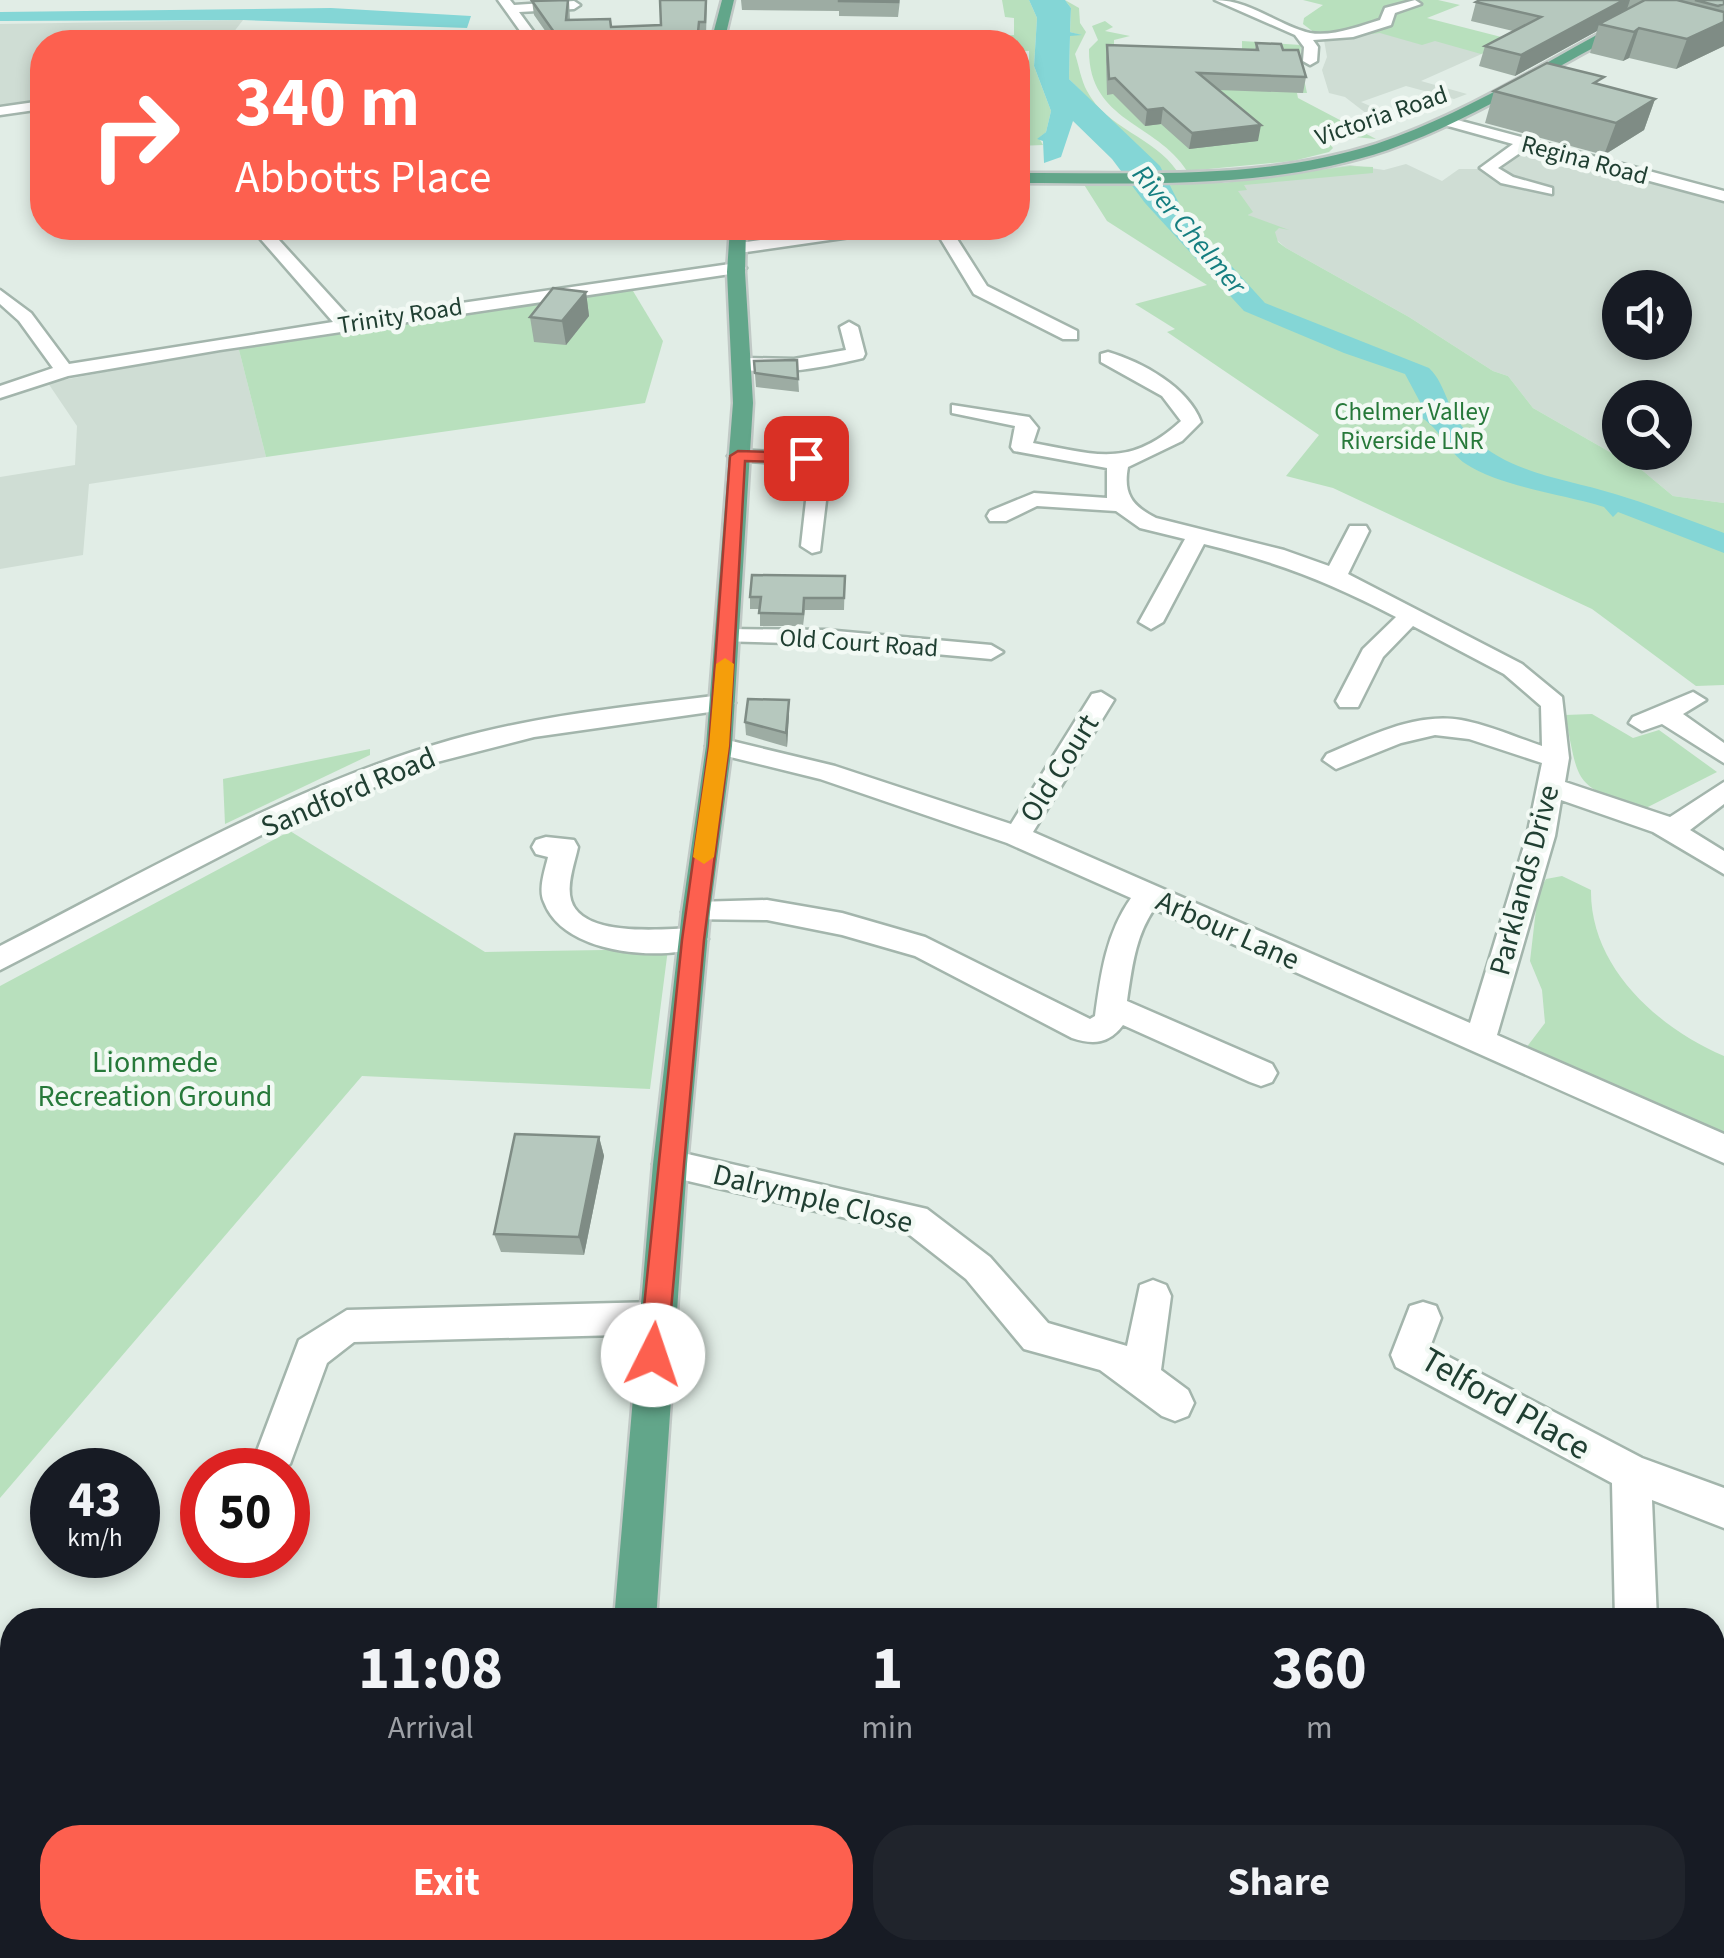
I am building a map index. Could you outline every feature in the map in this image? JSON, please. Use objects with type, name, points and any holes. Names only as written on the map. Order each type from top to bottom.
[{"type":"main road","name":"Victoria Road","points":[[1030,178],[1179,178],[1310,166],[1380,147],[1502,95],[1673,0]]},
{"type":"main road","points":[[720,30],[726,1]]},
{"type":"main road","points":[[1644,14],[1672,23]]},
{"type":"main road","points":[[637,1608],[670,1164],[694,926],[719,746],[744,364],[739,240]]},
{"type":"street","points":[[1221,0],[1306,37],[1365,30],[1386,22],[1389,12],[1415,4]]},
{"type":"street","points":[[507,4],[574,6]]},
{"type":"street","points":[[507,4],[525,30]]},
{"type":"street","points":[[1620,6],[1644,14]]},
{"type":"street","points":[[1306,37],[1310,61]]},
{"type":"street","points":[[0,111],[30,107]]},
{"type":"street","name":"Regina Road","points":[[1446,121],[1724,196]]},
{"type":"street","points":[[1524,143],[1488,168],[1507,180],[1547,190]]},
{"type":"street","points":[[270,240],[344,323]]},
{"type":"street","points":[[739,248],[795,240]]},
{"type":"street","points":[[949,240],[980,290],[1070,334]]},
{"type":"street","name":"Trinity Road","points":[[0,392],[64,371],[344,323],[737,268]]},
{"type":"street","points":[[0,295],[25,316],[64,371]]},
{"type":"street","points":[[744,364],[794,364],[856,354],[849,326]]},
{"type":"street","points":[[959,409],[1022,421],[1028,428],[1021,447],[1118,464],[1175,436],[1191,422],[1190,414],[1177,399],[1108,358]]},
{"type":"street","points":[[738,456],[821,458],[812,546]]},
{"type":"street","points":[[998,516],[1034,499],[1118,505],[1114,490],[1118,464]]},
{"type":"street","name":"Parklands Drive","points":[[1118,505],[1148,522],[1276,554],[1336,576],[1513,669],[1553,704],[1556,758],[1541,836],[1479,1043]]},
{"type":"street","points":[[1336,576],[1358,532]]},
{"type":"street","points":[[1151,622],[1198,536]]},
{"type":"street","points":[[1349,700],[1372,654],[1410,617]]},
{"type":"street","name":"Old Court Road","points":[[727,636],[825,637],[992,652]]},
{"type":"street","name":"Old Court","points":[[1017,836],[1101,700]]},
{"type":"street","points":[[1693,700],[1654,719],[1724,755]]},
{"type":"street","name":"Sandford Road","points":[[0,959],[354,782],[426,756],[516,732],[722,703]]},
{"type":"street","points":[[1336,760],[1421,728],[1452,727],[1526,753],[1556,758]]},
{"type":"street","name":"Arbour Lane","points":[[719,746],[826,772],[1017,836],[1724,1149]]},
{"type":"street","points":[[1550,787],[1618,807],[1671,830],[1724,864]]},
{"type":"street","points":[[1671,830],[1724,791]]},
{"type":"street","points":[[546,847],[564,847],[556,898],[565,917],[582,930],[620,938],[767,910],[842,924],[926,948],[1083,1030],[1103,1028],[1114,1008],[1124,940],[1149,894]]},
{"type":"street","points":[[1114,1008],[1261,1073]]},
{"type":"street","name":"Dalrymple Close","points":[[670,1164],[915,1219],[978,1268],[1037,1338],[1110,1356],[1174,1403]]},
{"type":"street","points":[[1140,1378],[1153,1296]]},
{"type":"street","points":[[277,1448],[312,1352],[348,1326],[656,1318]]},
{"type":"street","name":"Telford Place","points":[[1424,1318],[1409,1355],[1631,1473],[1724,1508]]},
{"type":"street","points":[[1631,1473],[1636,1608]]},
{"type":"shaded area","points":[[243,20],[235,30],[30,30],[30,104],[0,108],[0,24]]},
{"type":"shaded area","points":[[1380,32],[1513,40],[1421,81],[1467,94],[1454,99],[1406,86],[1361,102],[1384,112],[1371,117],[1345,97],[1329,93],[1322,70],[1327,57],[1324,40]]},
{"type":"shaded area","points":[[1534,151],[1724,199],[1724,503],[1673,496],[1641,470],[1692,470],[1692,380],[1602,380],[1602,448],[1533,408],[1508,376],[1493,371],[1409,317],[1286,248],[1252,219],[1224,183],[1350,165],[1384,170],[1406,164],[1442,181],[1459,169],[1499,169],[1519,154]]},
{"type":"shaded area","points":[[238,346],[266,457],[89,484],[83,555],[0,569],[0,477],[75,465],[77,426],[48,383]]},
{"type":"green space","points":[[1002,0],[1029,0],[1037,18],[1034,66],[1051,111],[1046,132],[1039,138],[1043,145],[1030,146],[1030,30],[1014,30],[1014,18],[1005,17]]},
{"type":"green space","points":[[1065,0],[1079,8],[1080,23],[1086,32],[1075,54],[1087,91],[1106,115],[1156,150],[1177,171],[1164,173],[1069,79],[1070,35],[1080,35],[1070,32],[1071,8]]},
{"type":"green space","points":[[1303,0],[1438,0],[1460,5],[1427,18],[1513,40],[1481,54],[1435,41],[1422,45],[1380,33],[1324,40],[1303,24],[1304,18],[1323,5]]},
{"type":"green space","points":[[1105,21],[1113,27],[1105,31],[1130,36],[1114,40],[1114,49],[1242,50],[1242,41],[1301,45],[1307,93],[1297,93],[1298,98],[1376,139],[1354,137],[1329,143],[1333,148],[1329,152],[1293,161],[1187,171],[1174,155],[1111,107],[1100,92],[1092,73],[1089,49],[1098,40],[1092,26]]},
{"type":"green space","name":"Chelmer Valley Riverside LNR","points":[[1350,166],[1373,167],[1373,173],[1244,185],[1247,190],[1238,191],[1253,212],[1248,215],[1289,230],[1279,228],[1275,232],[1278,242],[1286,248],[1409,317],[1493,371],[1508,376],[1533,408],[1602,448],[1602,470],[1641,470],[1673,496],[1724,503],[1724,685],[1696,686],[1592,609],[1333,488],[1286,476],[1319,435],[1167,332],[1175,329],[1135,304],[1207,285],[1107,221],[1083,183],[1224,183]]},
{"type":"green space","points":[[630,286],[663,341],[645,403],[266,457],[238,346]]},
{"type":"green space","points":[[1592,714],[1633,738],[1659,730],[1717,772],[1642,810],[1603,794],[1577,770],[1565,715]]},
{"type":"green space","points":[[370,749],[370,755],[225,824],[223,779]]},
{"type":"green space","name":"Lionmede Recreation Ground","points":[[290,831],[485,952],[668,949],[650,1089],[362,1076],[43,1448],[30,1448],[30,1463],[0,1498],[0,986]]},
{"type":"green space","points":[[1562,876],[1591,890],[1602,944],[1632,991],[1675,1029],[1724,1056],[1724,1136],[1526,1048],[1545,1023],[1542,990],[1530,961],[1538,892],[1546,879]]},
{"type":"water","name":"River Chelmer","points":[[1029,0],[1065,0],[1071,8],[1070,32],[1082,35],[1070,36],[1069,79],[1160,166],[1185,215],[1265,303],[1429,368],[1464,429],[1505,460],[1540,474],[1629,498],[1724,533],[1724,553],[1618,512],[1613,517],[1604,507],[1514,484],[1466,464],[1422,418],[1420,402],[1405,374],[1244,311],[1145,203],[1112,159],[1073,121],[1061,157],[1044,163],[1043,141],[1037,139],[1046,132],[1051,111],[1034,66],[1037,18]]},
{"type":"water","points":[[331,8],[471,16],[467,28],[243,20],[0,21],[0,12]]},
{"type":"building","points":[[568,0],[566,20],[610,19],[611,27],[661,25],[660,0],[706,0],[705,22],[699,22],[698,30],[553,30],[532,1]]},
{"type":"building","points":[[898,0],[898,2],[839,1]]},
{"type":"building","points":[[1624,0],[1521,55],[1485,46],[1541,17],[1476,2]]},
{"type":"building","points":[[1645,0],[1677,0],[1724,12],[1724,22],[1687,39],[1599,24]]},
{"type":"building","points":[[1695,0],[1724,0],[1724,4],[1718,6]]},
{"type":"building","points":[[1256,43],[1281,44],[1283,50],[1298,50],[1306,77],[1198,73],[1261,125],[1192,133],[1163,108],[1147,110],[1115,78],[1109,79],[1107,45],[1258,50]]},
{"type":"building","points":[[1547,63],[1604,77],[1594,83],[1655,99],[1616,123],[1494,91]]},
{"type":"building","points":[[553,288],[586,292],[562,321],[530,317]]},
{"type":"building","points":[[797,360],[798,379],[755,373],[754,361]]},
{"type":"building","points":[[752,575],[845,576],[844,598],[804,598],[803,614],[759,613],[761,597],[750,597]]},
{"type":"building","points":[[748,699],[789,700],[786,733],[745,722]]},
{"type":"building","points":[[515,1134],[599,1137],[579,1237],[494,1234]]},
{"type":"slow traffic","points":[[704,857],[725,664]]},
{"type":"route","points":[[653,1355],[693,940],[719,746],[738,456],[806,458]]}]
